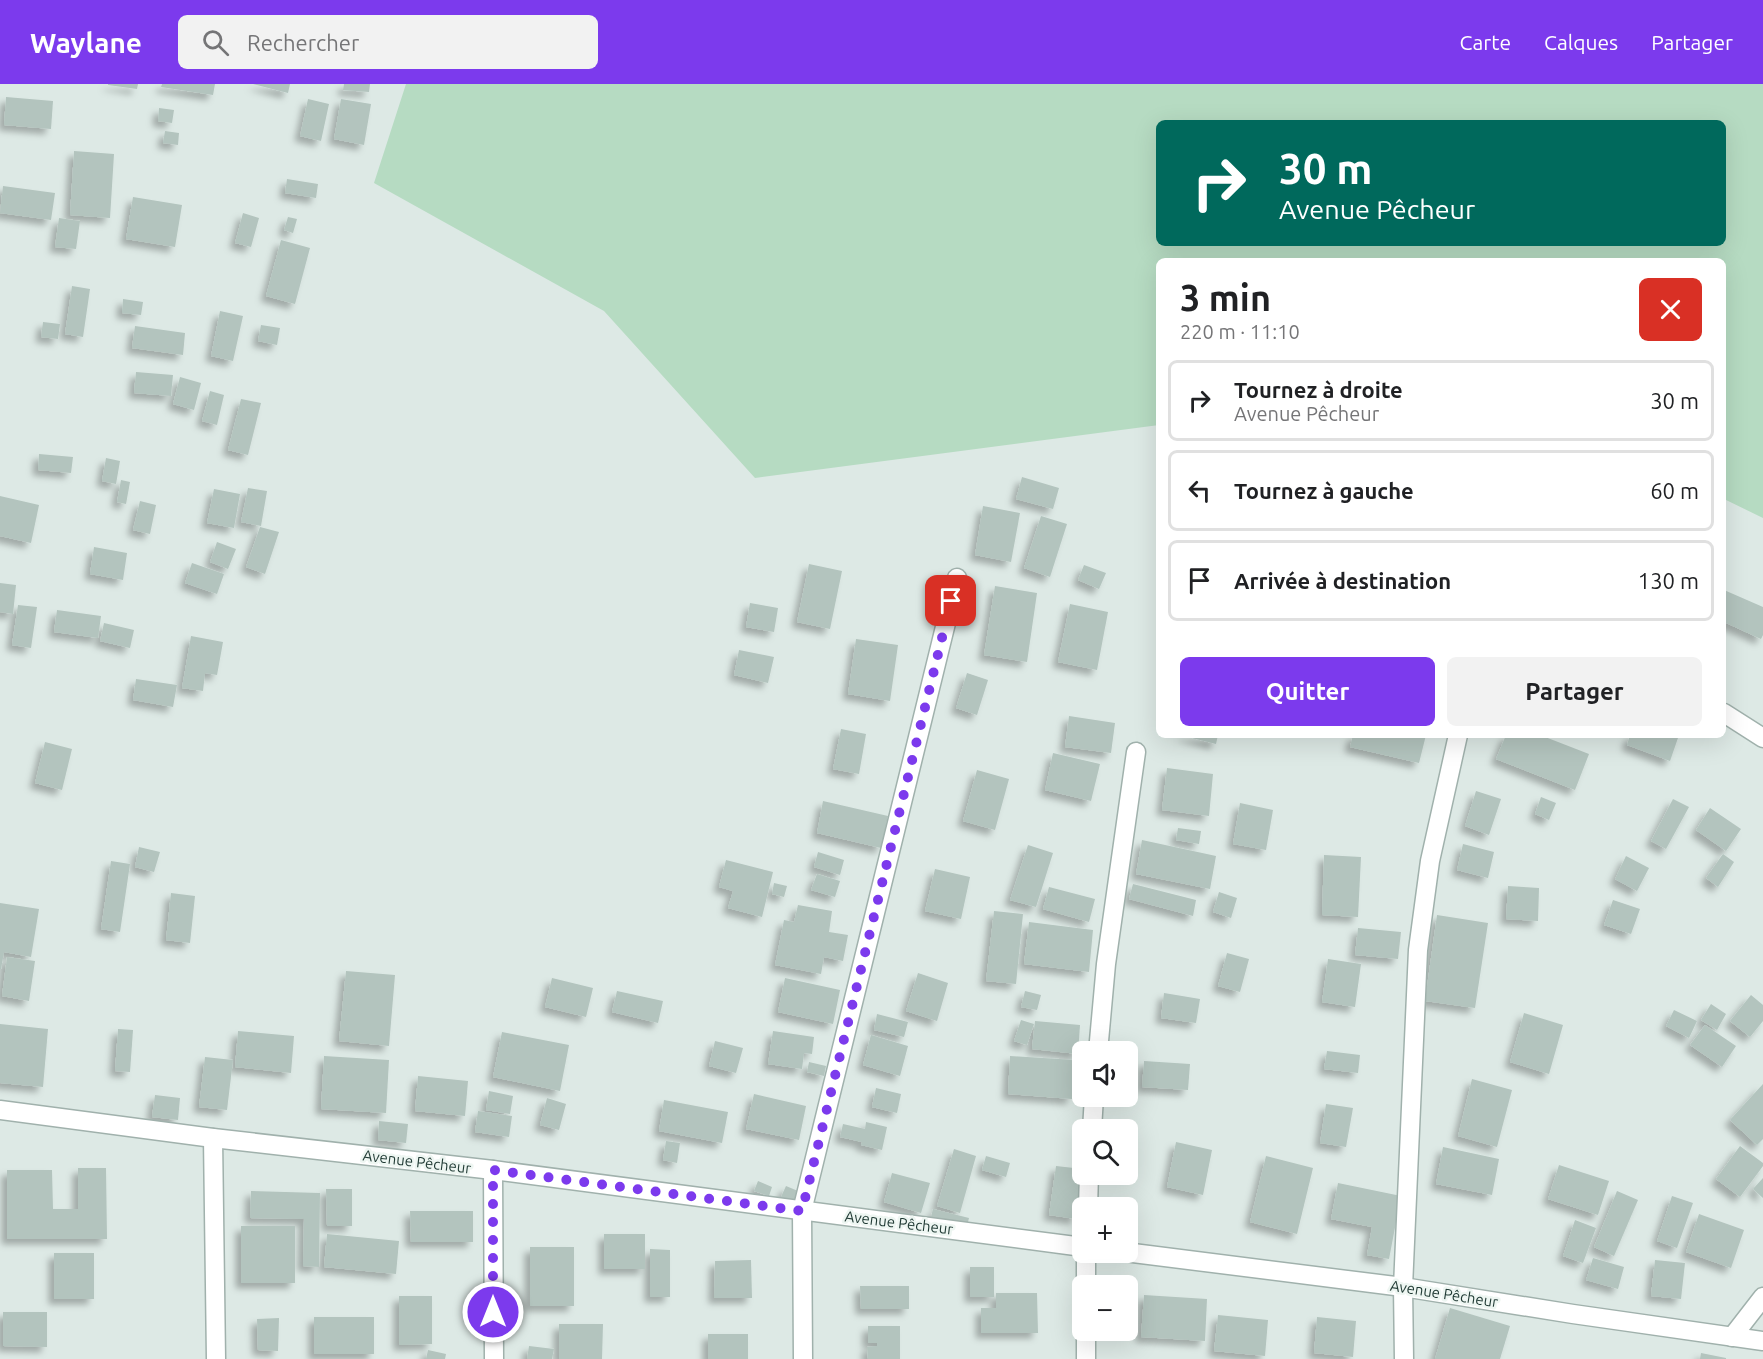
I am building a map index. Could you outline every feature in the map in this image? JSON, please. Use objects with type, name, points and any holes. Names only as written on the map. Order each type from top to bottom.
[{"type":"street","points":[[803,1359],[802,1211],[957,578]]},
{"type":"street","points":[[1726,713],[1763,738]]},
{"type":"street","points":[[1404,1359],[1403,1287],[1418,950],[1430,861],[1457,738]]},
{"type":"street","points":[[1099,1041],[1106,964],[1136,752]]},
{"type":"street","name":"Avenue Pêcheur","points":[[0,1110],[213,1138],[493,1170],[1072,1246]]},
{"type":"street","points":[[213,1138],[216,1359]]},
{"type":"street","points":[[493,1170],[494,1359]]},
{"type":"street","name":"Avenue Pêcheur","points":[[1138,1254],[1403,1287],[1763,1341]]},
{"type":"street","points":[[1732,1337],[1763,1297]]},
{"type":"street","points":[[1086,1341],[1086,1359]]},
{"type":"green space","points":[[406,84],[1763,84],[1763,518],[1726,500],[1726,258],[1156,258],[1156,425],[755,478],[604,311],[374,183]]},
{"type":"building","points":[[108,84],[138,84],[137,89]]},
{"type":"building","points":[[162,84],[215,84],[213,95],[161,87]]},
{"type":"building","points":[[253,84],[290,84],[288,93]]},
{"type":"building","points":[[344,84],[370,84],[369,92],[343,90]]},
{"type":"building","points":[[6,97],[53,101],[51,129],[4,125]]},
{"type":"building","points":[[308,99],[329,104],[321,141],[300,136]]},
{"type":"building","points":[[341,99],[371,104],[364,145],[334,139]]},
{"type":"building","points":[[159,108],[174,110],[172,123],[158,121]]},
{"type":"building","points":[[165,131],[179,133],[178,145],[163,143]]},
{"type":"building","points":[[74,151],[114,154],[110,218],[70,215]]},
{"type":"building","points":[[287,179],[318,184],[316,198],[285,193]]},
{"type":"building","points":[[3,186],[55,193],[51,220],[0,213]]},
{"type":"building","points":[[133,197],[182,205],[175,247],[126,239]]},
{"type":"building","points":[[243,213],[259,218],[251,247],[235,243]]},
{"type":"building","points":[[288,217],[297,219],[293,233],[284,230]]},
{"type":"building","points":[[59,218],[80,221],[76,249],[55,247]]},
{"type":"building","points":[[281,240],[310,248],[295,304],[266,296]]},
{"type":"building","points":[[72,286],[90,289],[83,337],[65,334]]},
{"type":"building","points":[[123,299],[143,302],[141,315],[122,313]]},
{"type":"building","points":[[220,311],[243,316],[233,361],[211,356]]},
{"type":"building","points":[[43,322],[60,324],[58,339],[41,337]]},
{"type":"building","points":[[261,325],[280,328],[277,345],[258,341]]},
{"type":"building","points":[[135,326],[185,333],[183,355],[132,348]]},
{"type":"building","points":[[136,372],[173,375],[171,396],[134,393]]},
{"type":"building","points":[[180,377],[201,383],[194,410],[173,404]]},
{"type":"building","points":[[210,391],[224,395],[217,425],[202,421]]},
{"type":"building","points":[[241,399],[261,403],[248,455],[228,450]]},
{"type":"building","points":[[39,454],[73,457],[71,473],[38,470]]},
{"type":"building","points":[[106,458],[120,461],[116,484],[102,481]]},
{"type":"building","points":[[1022,477],[1059,488],[1053,509],[1016,499]]},
{"type":"building","points":[[121,480],[130,482],[126,504],[117,502]]},
{"type":"building","points":[[248,488],[267,491],[261,526],[241,522]]},
{"type":"building","points":[[214,489],[240,494],[234,528],[207,523]]},
{"type":"building","points":[[0,496],[39,505],[31,543],[0,536]]},
{"type":"building","points":[[140,501],[156,505],[150,534],[133,530]]},
{"type":"building","points":[[983,506],[1020,513],[1011,562],[975,555]]},
{"type":"building","points":[[1041,516],[1067,524],[1050,577],[1024,568]]},
{"type":"building","points":[[260,527],[279,532],[265,574],[246,567]]},
{"type":"building","points":[[217,542],[236,549],[228,569],[210,562]]},
{"type":"building","points":[[94,547],[127,553],[123,580],[90,574]]},
{"type":"building","points":[[192,563],[224,574],[217,594],[185,583]]},
{"type":"building","points":[[809,564],[842,571],[830,629],[797,622]]},
{"type":"building","points":[[1084,565],[1106,573],[1099,589],[1078,580]]},
{"type":"building","points":[[0,583],[16,585],[13,614],[0,612]]},
{"type":"building","points":[[995,586],[1037,593],[1027,662],[984,655]]},
{"type":"building","points":[[1726,591],[1763,607],[1761,639],[1726,623]]},
{"type":"building","points":[[750,603],[778,608],[774,632],[746,627]]},
{"type":"building","points":[[1070,604],[1108,612],[1097,670],[1058,662]]},
{"type":"building","points":[[18,605],[37,607],[31,648],[12,645]]},
{"type":"building","points":[[57,610],[101,616],[98,638],[54,632]]},
{"type":"building","points":[[104,623],[134,630],[130,648],[100,641]]},
{"type":"building","points":[[191,636],[223,642],[217,675],[205,673],[203,691],[182,688]]},
{"type":"building","points":[[856,639],[898,645],[890,701],[848,694]]},
{"type":"building","points":[[739,650],[774,657],[768,683],[734,675]]},
{"type":"building","points":[[967,673],[988,680],[977,715],[956,708]]},
{"type":"building","points":[[136,679],[177,685],[173,707],[133,700]]},
{"type":"building","points":[[1069,716],[1115,723],[1111,753],[1065,747]]},
{"type":"building","points":[[841,729],[866,734],[859,774],[833,769]]},
{"type":"building","points":[[1192,738],[1217,738],[1216,744]]},
{"type":"building","points":[[1352,738],[1425,738],[1419,763],[1350,747]]},
{"type":"building","points":[[1505,738],[1548,738],[1589,754],[1575,790],[1496,759]]},
{"type":"building","points":[[1629,738],[1678,738],[1670,761],[1627,745]]},
{"type":"building","points":[[45,742],[72,749],[62,790],[35,783]]},
{"type":"building","points":[[1053,753],[1100,764],[1091,801],[1045,790]]},
{"type":"building","points":[[1167,768],[1213,774],[1209,816],[1162,810]]},
{"type":"building","points":[[977,770],[1009,779],[995,830],[963,821]]},
{"type":"building","points":[[1476,791],[1501,799],[1489,835],[1465,826]]},
{"type":"building","points":[[1541,797],[1556,803],[1549,820],[1535,814]]},
{"type":"building","points":[[1673,799],[1689,807],[1666,849],[1651,841]]},
{"type":"building","points":[[823,801],[888,816],[881,848],[817,833]]},
{"type":"building","points":[[1240,803],[1273,810],[1266,850],[1233,844]]},
{"type":"building","points":[[1710,808],[1741,829],[1726,851],[1696,830]]},
{"type":"building","points":[[1178,828],[1201,831],[1199,844],[1176,840]]},
{"type":"building","points":[[1142,840],[1216,856],[1210,889],[1136,874]]},
{"type":"building","points":[[1463,844],[1494,852],[1488,878],[1457,870]]},
{"type":"building","points":[[1028,845],[1053,853],[1036,907],[1010,900]]},
{"type":"building","points":[[139,847],[160,852],[154,872],[135,867]]},
{"type":"building","points":[[818,852],[844,860],[840,875],[814,867]]},
{"type":"building","points":[[1723,854],[1734,862],[1718,887],[1706,878]]},
{"type":"building","points":[[1324,855],[1361,857],[1358,917],[1322,915]]},
{"type":"building","points":[[1626,856],[1649,868],[1637,891],[1615,879]]},
{"type":"building","points":[[726,860],[773,872],[762,917],[728,908],[733,891],[719,887]]},
{"type":"building","points":[[111,861],[130,864],[120,932],[101,929]]},
{"type":"building","points":[[935,869],[970,877],[961,919],[925,911]]},
{"type":"building","points":[[817,874],[840,881],[835,897],[811,890]]},
{"type":"building","points":[[774,883],[787,886],[784,897],[772,894]]},
{"type":"building","points":[[1133,884],[1196,900],[1193,916],[1129,899]]},
{"type":"building","points":[[1508,886],[1539,888],[1538,921],[1506,919]]},
{"type":"building","points":[[1049,887],[1095,899],[1089,922],[1043,909]]},
{"type":"building","points":[[1219,892],[1237,898],[1231,918],[1213,912]]},
{"type":"building","points":[[171,893],[195,896],[190,943],[166,940]]},
{"type":"building","points":[[1613,900],[1640,909],[1631,934],[1604,925]]},
{"type":"building","points":[[0,903],[39,909],[31,957],[4,952],[1,969],[0,969]]},
{"type":"building","points":[[798,905],[832,911],[829,932],[848,935],[843,961],[824,957],[821,974],[775,965],[784,920],[794,922]]},
{"type":"building","points":[[994,911],[1023,914],[1016,984],[986,981]]},
{"type":"building","points":[[1437,915],[1488,923],[1475,1008],[1425,1001]]},
{"type":"building","points":[[1029,922],[1093,930],[1089,972],[1024,964]]},
{"type":"building","points":[[1358,928],[1401,932],[1398,959],[1355,955]]},
{"type":"building","points":[[1227,953],[1249,959],[1240,992],[1218,986]]},
{"type":"building","points":[[7,957],[35,961],[29,1001],[2,996]]},
{"type":"building","points":[[1328,959],[1361,964],[1355,1007],[1322,1002]]},
{"type":"building","points":[[346,971],[395,975],[389,1046],[339,1041]]},
{"type":"building","points":[[918,973],[948,983],[937,1021],[906,1011]]},
{"type":"building","points":[[552,978],[593,988],[586,1017],[545,1007]]},
{"type":"building","points":[[785,978],[840,990],[833,1024],[778,1012]]},
{"type":"building","points":[[617,991],[663,1001],[658,1023],[612,1012]]},
{"type":"building","points":[[1025,991],[1041,995],[1037,1010],[1021,1007]]},
{"type":"building","points":[[1164,993],[1200,999],[1196,1023],[1161,1018]]},
{"type":"building","points":[[1751,995],[1763,1005],[1763,1021],[1750,1037],[1730,1021]]},
{"type":"building","points":[[1711,1004],[1726,1014],[1717,1030],[1701,1020]]},
{"type":"building","points":[[1674,1010],[1697,1021],[1689,1038],[1666,1026]]},
{"type":"building","points":[[1524,1013],[1563,1025],[1549,1074],[1510,1062]]},
{"type":"building","points":[[877,1014],[908,1022],[904,1037],[874,1030]]},
{"type":"building","points":[[1021,1020],[1034,1024],[1027,1045],[1014,1041]]},
{"type":"building","points":[[1035,1021],[1080,1025],[1079,1041],[1072,1041],[1072,1053],[1032,1049]]},
{"type":"building","points":[[0,1024],[48,1029],[43,1087],[0,1083]]},
{"type":"building","points":[[1705,1025],[1736,1046],[1722,1067],[1690,1045]]},
{"type":"building","points":[[118,1029],[133,1030],[130,1072],[115,1071]]},
{"type":"building","points":[[238,1031],[294,1036],[291,1073],[235,1067]]},
{"type":"building","points":[[773,1031],[814,1037],[812,1054],[804,1053],[802,1069],[768,1064]]},
{"type":"building","points":[[502,1032],[569,1045],[560,1091],[493,1077]]},
{"type":"building","points":[[871,1035],[908,1046],[900,1076],[863,1065]]},
{"type":"building","points":[[715,1041],[743,1048],[736,1073],[709,1066]]},
{"type":"building","points":[[1327,1051],[1360,1055],[1358,1073],[1324,1069]]},
{"type":"building","points":[[324,1056],[389,1060],[386,1113],[321,1109]]},
{"type":"building","points":[[1010,1056],[1072,1060],[1072,1099],[1008,1094]]},
{"type":"building","points":[[205,1057],[233,1060],[227,1110],[199,1107]]},
{"type":"building","points":[[1144,1061],[1190,1064],[1188,1090],[1142,1087]]},
{"type":"building","points":[[809,1062],[826,1066],[824,1076],[807,1072]]},
{"type":"building","points":[[418,1076],[468,1081],[465,1116],[415,1111]]},
{"type":"building","points":[[1472,1079],[1512,1090],[1497,1147],[1458,1136]]},
{"type":"building","points":[[1763,1084],[1763,1139],[1757,1145],[1730,1120]]},
{"type":"building","points":[[876,1088],[901,1094],[897,1113],[872,1107]]},
{"type":"building","points":[[489,1091],[513,1096],[510,1114],[486,1110]]},
{"type":"building","points":[[754,1094],[806,1106],[799,1140],[746,1129]]},
{"type":"building","points":[[155,1095],[180,1098],[178,1120],[152,1117]]},
{"type":"building","points":[[547,1098],[566,1104],[559,1130],[540,1125]]},
{"type":"building","points":[[664,1100],[728,1112],[722,1143],[659,1131]]},
{"type":"building","points":[[1326,1104],[1353,1108],[1346,1147],[1320,1143]]},
{"type":"building","points":[[478,1111],[512,1116],[509,1137],[475,1132]]},
{"type":"building","points":[[379,1121],[408,1124],[406,1143],[378,1140]]},
{"type":"building","points":[[866,1122],[887,1127],[882,1150],[840,1137],[843,1124],[865,1129]]},
{"type":"building","points":[[666,1141],[680,1143],[677,1163],[663,1160]]},
{"type":"building","points":[[1176,1142],[1212,1150],[1203,1195],[1167,1187]]},
{"type":"building","points":[[1740,1146],[1763,1163],[1763,1166],[1740,1197],[1716,1179]]},
{"type":"building","points":[[1443,1147],[1499,1159],[1492,1195],[1436,1184]]},
{"type":"building","points":[[954,1149],[976,1156],[960,1213],[937,1206]]},
{"type":"building","points":[[986,1156],[1010,1163],[1006,1177],[982,1170]]},
{"type":"building","points":[[1266,1156],[1313,1168],[1297,1234],[1250,1222]]},
{"type":"building","points":[[1559,1165],[1609,1181],[1598,1215],[1548,1199]]},
{"type":"building","points":[[1056,1166],[1072,1168],[1072,1185],[1081,1185],[1079,1197],[1072,1197],[1072,1218],[1049,1215]]},
{"type":"building","points":[[78,1168],[106,1168],[107,1239],[7,1239],[7,1170],[52,1170],[53,1209],[78,1209]]},
{"type":"building","points":[[892,1173],[930,1183],[921,1213],[884,1202]]},
{"type":"building","points":[[1763,1178],[1763,1198],[1753,1189]]},
{"type":"building","points":[[758,1181],[772,1187],[769,1196],[754,1191]]},
{"type":"building","points":[[1338,1183],[1401,1196],[1389,1259],[1367,1255],[1372,1227],[1331,1219]]},
{"type":"building","points":[[786,1186],[798,1191],[793,1203],[781,1197]]},
{"type":"building","points":[[326,1189],[352,1189],[352,1226],[327,1226]]},
{"type":"building","points":[[251,1191],[320,1193],[319,1267],[303,1266],[304,1219],[250,1218]]},
{"type":"building","points":[[1617,1191],[1638,1200],[1614,1256],[1594,1247]]},
{"type":"building","points":[[1672,1196],[1693,1203],[1677,1248],[1657,1241]]},
{"type":"building","points":[[933,1209],[969,1218],[966,1230],[930,1221]]},
{"type":"building","points":[[410,1211],[473,1211],[473,1242],[411,1242]]},
{"type":"building","points":[[1699,1214],[1744,1230],[1731,1268],[1686,1252]]},
{"type":"building","points":[[1575,1220],[1596,1228],[1583,1263],[1563,1256]]},
{"type":"building","points":[[241,1226],[295,1226],[295,1283],[241,1283]]},
{"type":"building","points":[[327,1234],[399,1241],[396,1274],[324,1267]]},
{"type":"building","points":[[604,1234],[645,1234],[645,1269],[604,1269]]},
{"type":"building","points":[[530,1247],[574,1247],[574,1306],[530,1306]]},
{"type":"building","points":[[650,1249],[670,1250],[670,1297],[650,1297]]},
{"type":"building","points":[[54,1253],[94,1253],[94,1299],[54,1299]]},
{"type":"building","points":[[1593,1258],[1624,1267],[1618,1289],[1586,1280]]},
{"type":"building","points":[[751,1260],[752,1298],[714,1298],[715,1261]]},
{"type":"building","points":[[1655,1260],[1685,1263],[1681,1299],[1651,1296]]},
{"type":"building","points":[[970,1267],[994,1267],[994,1297],[970,1297]]},
{"type":"building","points":[[860,1286],[909,1286],[909,1309],[861,1309]]},
{"type":"building","points":[[996,1293],[1037,1293],[1038,1333],[981,1333],[981,1308],[996,1308]]},
{"type":"building","points":[[1144,1295],[1207,1299],[1205,1341],[1141,1337]]},
{"type":"building","points":[[399,1296],[432,1296],[432,1344],[399,1345]]},
{"type":"building","points":[[1450,1308],[1510,1326],[1500,1359],[1435,1359]]},
{"type":"building","points":[[3,1312],[47,1312],[47,1347],[3,1346]]},
{"type":"building","points":[[1218,1315],[1268,1320],[1265,1356],[1214,1351]]},
{"type":"building","points":[[314,1317],[374,1317],[374,1354],[314,1354]]},
{"type":"building","points":[[1317,1317],[1356,1321],[1353,1357],[1314,1353]]},
{"type":"building","points":[[279,1318],[278,1351],[258,1350],[257,1319]]},
{"type":"building","points":[[559,1324],[603,1324],[602,1359],[559,1359]]},
{"type":"building","points":[[868,1326],[900,1326],[900,1359],[868,1359],[867,1347],[877,1346],[877,1343],[868,1343]]},
{"type":"building","points":[[708,1334],[748,1334],[748,1359],[708,1359]]},
{"type":"building","points":[[529,1346],[554,1349],[552,1359],[527,1359]]},
{"type":"building","points":[[428,1350],[446,1354],[445,1359],[426,1359]]},
{"type":"building","points":[[1701,1353],[1726,1358],[1726,1359],[1700,1359]]},
{"type":"route","points":[[493,1312],[493,1170],[802,1211],[819,1149],[951,601]]}]
